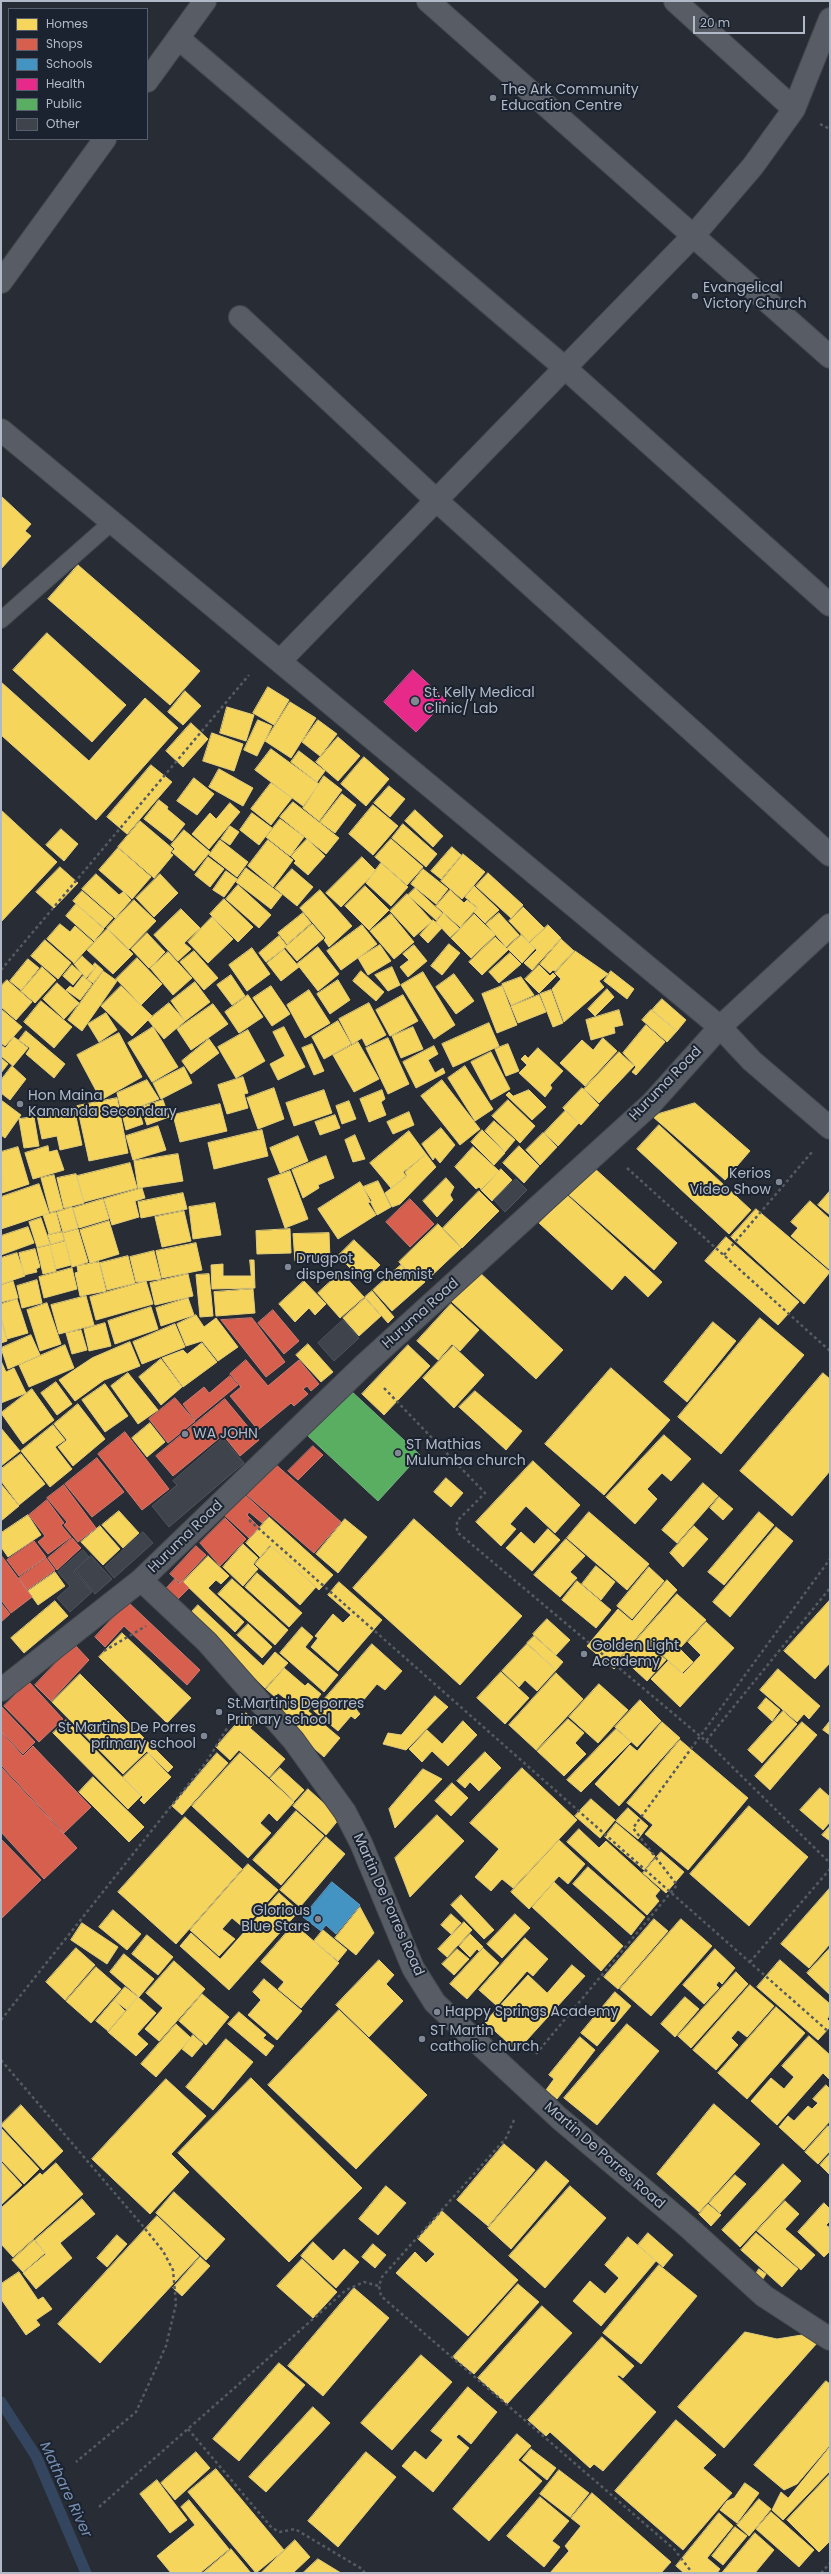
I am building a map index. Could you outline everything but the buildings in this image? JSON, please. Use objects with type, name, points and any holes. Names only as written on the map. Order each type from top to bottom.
[{"type":"street","points":[[148,80],[206,1]]},
{"type":"street","points":[[428,1],[830,357]]},
{"type":"street","points":[[675,1],[794,109]]},
{"type":"street","points":[[274,656],[436,500],[694,235],[753,166],[794,109],[830,19]]},
{"type":"street","points":[[178,38],[565,368],[830,605]]},
{"type":"street","points":[[1,282],[104,140]]},
{"type":"street","points":[[240,317],[436,500],[830,855]]},
{"type":"street","points":[[1,430],[720,1027],[752,1061],[830,1128]]},
{"type":"street","name":"Huruma Road","points":[[1,1690],[141,1580],[224,1498],[364,1366],[578,1171],[603,1145],[651,1104],[720,1027],[830,925]]},
{"type":"street","name":"Martin De Porres Road","points":[[141,1580],[207,1642],[294,1741],[345,1812],[360,1842],[413,1968],[435,2003],[516,2079],[764,2296],[830,2339]]},
{"type":"lane","points":[[1,620],[112,522]]},
{"type":"path","points":[[1,970],[274,656]]},
{"type":"path","points":[[603,1145],[830,1351]]},
{"type":"path","points":[[724,1255],[815,1148]]},
{"type":"path","points":[[364,1366],[485,1493],[457,1521],[457,1532],[706,1741],[830,1862]]},
{"type":"path","points":[[224,1498],[830,2033]]},
{"type":"path","points":[[516,2079],[677,1885],[633,1828],[830,1559]]},
{"type":"path","points":[[706,1741],[830,1588]]},
{"type":"path","points":[[1,2020],[207,1762],[229,1725],[232,1712]]},
{"type":"path","points":[[750,1962],[830,1870]]},
{"type":"path","points":[[1,2060],[142,2225],[163,2252],[173,2270],[176,2304],[166,2346],[136,2412],[76,2462]]},
{"type":"path","points":[[514,2117],[514,2123],[506,2138],[382,2277],[379,2286],[381,2296],[674,2549],[686,2562],[690,2570],[688,2573]]},
{"type":"path","points":[[99,2507],[346,2290],[364,2282],[379,2286]]},
{"type":"path","points":[[188,2429],[272,2528],[280,2532],[295,2529],[362,2569],[365,2573]]},
{"type":"path","points":[[821,2573],[830,2563]]},
{"type":"waterway","name":"Mathare River","points":[[1,2402],[36,2456],[86,2573]]},
{"type":"place","name":"The Ark Community Education Centre","points":[[493,98]]},
{"type":"place","name":"Evangelical Victory Church","points":[[695,296]]},
{"type":"place","name":"St. Kelly Medical Clinic/ Lab","points":[[415,701]]},
{"type":"place","name":"Hon Maina Kamanda Secondary","points":[[20,1104]]},
{"type":"place","name":"Kerios Video Show","points":[[779,1182]]},
{"type":"place","name":"Drugpot dispensing chemist","points":[[288,1267]]},
{"type":"place","name":"WA JOHN","points":[[185,1434]]},
{"type":"place","name":"ST Mathias Mulumba church","points":[[398,1453]]},
{"type":"place","name":"Golden Light Academy","points":[[584,1654]]},
{"type":"place","name":"St.Martin's Deporres Primary school","points":[[219,1712]]},
{"type":"place","name":"St Martins De Porres primary school","points":[[204,1736]]},
{"type":"place","name":"Glorious Blue Stars","points":[[318,1919]]},
{"type":"place","name":"Happy Springs Academy","points":[[437,2012]]},
{"type":"place","name":"ST Martin catholic church","points":[[422,2039]]}]
